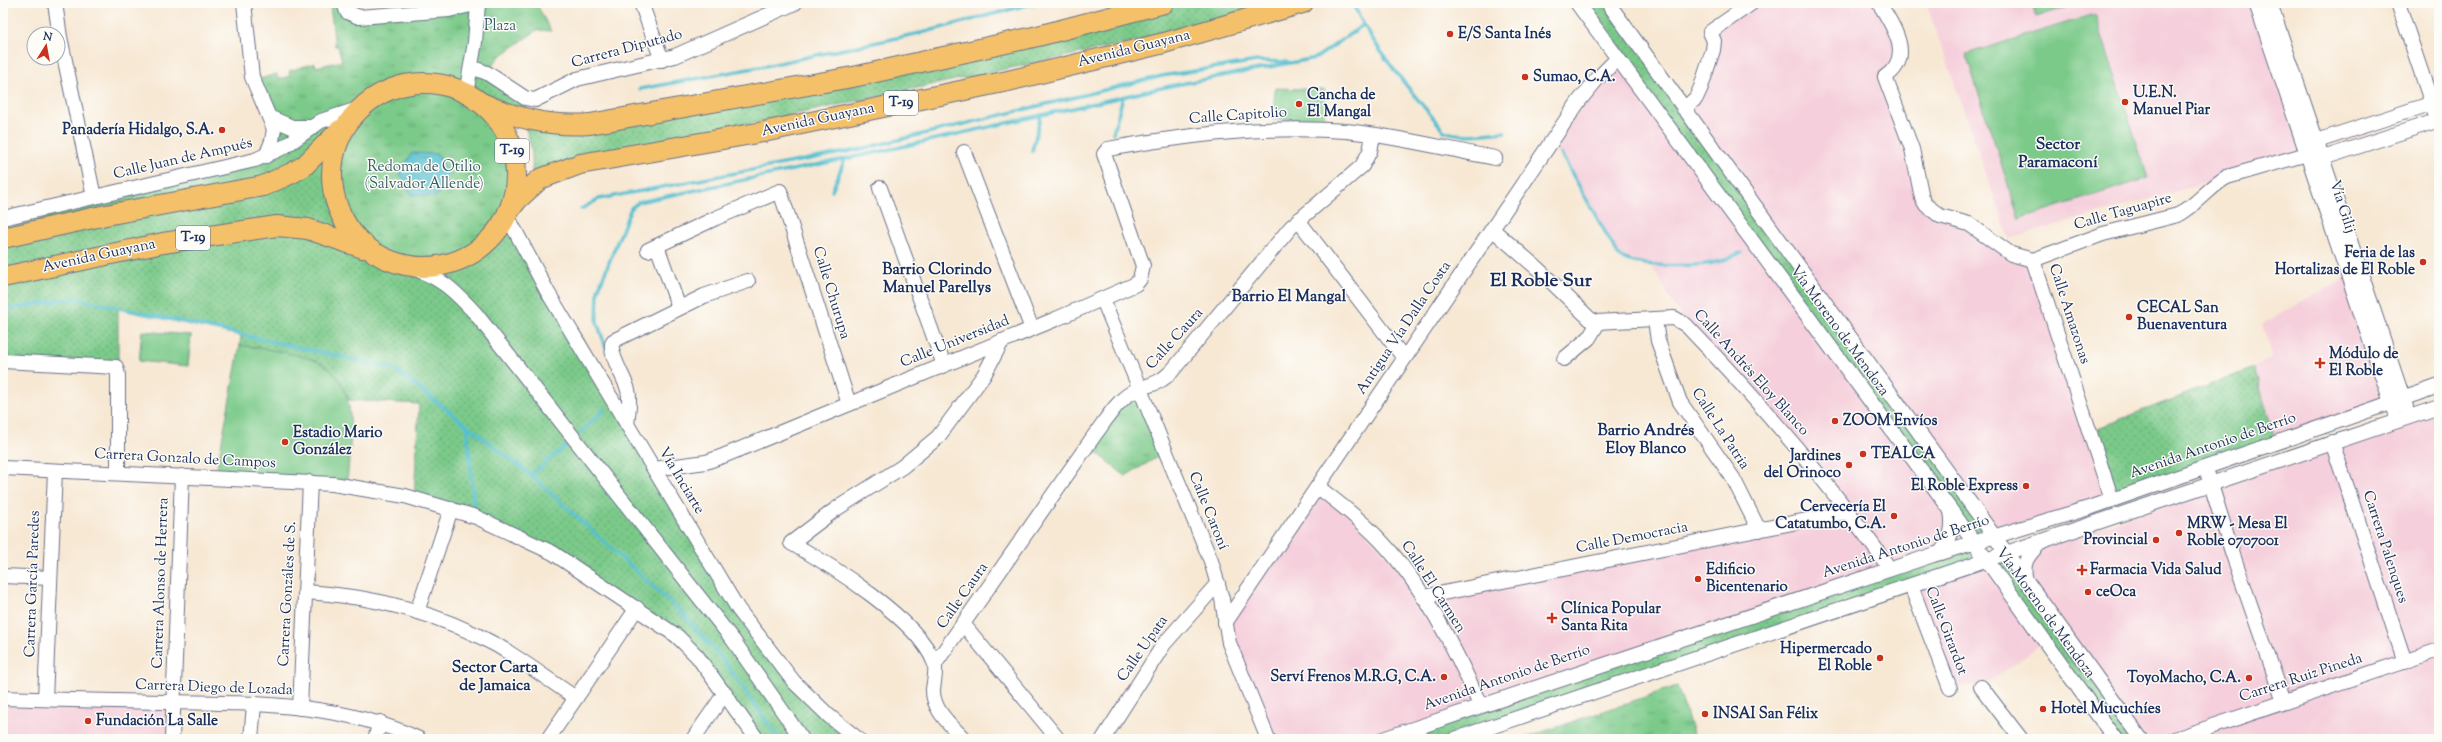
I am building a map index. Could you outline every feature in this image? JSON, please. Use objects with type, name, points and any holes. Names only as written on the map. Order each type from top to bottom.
[{"type":"highway","name":"T-19","points":[[3,238],[106,215],[263,186],[304,166],[357,113],[393,89],[417,84],[442,86],[471,97],[514,117],[536,122],[569,126],[619,120],[858,76],[1038,36],[1164,3]]},
{"type":"highway","name":"Avenida Guayana","points":[[507,214],[518,199],[540,179],[580,164],[763,132],[1008,81],[1164,43],[1303,3]]},
{"type":"highway","name":"T-19","points":[[357,113],[339,139],[333,163],[335,200],[339,212],[352,233],[371,250],[382,256],[405,265],[443,265],[466,256],[487,242],[507,214],[515,182],[512,151],[508,139],[495,118],[471,97]]},
{"type":"highway","name":"Avenida Guayana","points":[[3,277],[163,243],[277,226],[320,232],[382,256]]},
{"type":"street","points":[[55,3],[60,37],[94,197]]},
{"type":"street","points":[[244,3],[252,77],[262,103],[271,118],[274,129],[272,141],[266,156]]},
{"type":"street","points":[[346,8],[352,16],[362,17],[449,10],[479,3],[471,67],[471,97]]},
{"type":"street","points":[[640,3],[662,60]]},
{"type":"street","name":"Carrera Diputado","points":[[531,100],[539,99],[577,79],[662,60],[685,52],[796,3]]},
{"type":"street","name":"Vía Moreno de Mendoza","points":[[1577,3],[1951,511],[2115,739]]},
{"type":"street","name":"Vía Moreno de Mendoza","points":[[1608,3],[2141,739]]},
{"type":"street","points":[[1684,108],[1696,98],[1701,87],[1713,50],[1714,41],[1710,32],[1752,3]]},
{"type":"street","name":"Calle Amazonas","points":[[1879,3],[1896,30],[1901,48],[1897,66],[1885,77],[1912,149],[1922,198],[1932,211],[1940,216],[1969,224],[2011,254],[2033,260],[2112,500]]},
{"type":"street","name":"Vía Gilij","points":[[2256,3],[2312,152],[2403,419]]},
{"type":"street","name":"Vía Gilij","points":[[2270,3],[2312,152]]},
{"type":"street","points":[[2312,152],[2438,122],[2435,102],[2398,3]]},
{"type":"street","name":"Antigua Vía Dalla Costa","points":[[1225,623],[1579,101],[1598,78],[1618,58]]},
{"type":"street","points":[[471,67],[487,74],[531,100],[536,122]]},
{"type":"street","points":[[2312,152],[2435,102]]},
{"type":"street","name":"Calle Juan de Ampués","points":[[3,218],[236,166],[266,156],[284,147],[312,127],[334,117],[357,113]]},
{"type":"street","points":[[271,118],[292,127],[312,127]]},
{"type":"street","name":"Calle Capitolio","points":[[1104,154],[1108,149],[1162,139],[1295,129],[1346,131],[1495,158]]},
{"type":"street","name":"Calle Caura","points":[[935,664],[964,625],[1096,433],[1126,396],[1161,382],[1172,371],[1298,220],[1362,166],[1370,151],[1373,136]]},
{"type":"street","points":[[964,152],[1032,329]]},
{"type":"street","name":"Calle Taguapire","points":[[2033,260],[2103,234],[2178,215],[2188,209],[2217,182],[2227,177],[2312,152]]},
{"type":"street","name":"Calle Universidad","points":[[654,468],[706,462],[1103,300],[1136,284],[1140,279],[1143,266],[1104,154]]},
{"type":"street","points":[[880,188],[944,365]]},
{"type":"street","name":"Calle Churupa","points":[[679,308],[653,248],[716,218],[780,192],[849,404]]},
{"type":"street","name":"Vía Inciarte","points":[[507,214],[547,291],[654,468],[702,552],[755,634],[794,682],[829,716],[858,739]]},
{"type":"street","points":[[1298,220],[1404,358]]},
{"type":"street","points":[[1492,229],[1538,269],[1590,319],[1598,323],[1589,338],[1564,359]]},
{"type":"street","points":[[405,265],[431,274],[444,282],[476,314],[687,580],[733,640],[802,739]]},
{"type":"street","points":[[627,425],[630,400],[628,390],[616,361],[612,344],[616,339],[679,308],[726,287],[748,280]]},
{"type":"street","name":"Calle Caroní","points":[[1103,300],[1211,561],[1218,583],[1229,643],[1268,739]]},
{"type":"street","points":[[1810,321],[1829,308]]},
{"type":"street","name":"Calle Andrés Eloy Blanco","points":[[1598,323],[1678,319],[1686,324],[1793,445],[1862,529],[1890,570]]},
{"type":"street","name":"Calle La Patria","points":[[1655,320],[1658,341],[1680,402],[1733,478],[1759,530]]},
{"type":"street","points":[[964,739],[937,708],[933,693],[935,664],[923,643],[911,629],[860,587],[791,543],[836,509],[902,467],[938,437],[984,375],[1002,341]]},
{"type":"street","points":[[3,361],[116,367],[118,375],[118,473]]},
{"type":"street","name":"Avenida Antonio de Berrío","points":[[1388,738],[1480,705],[1940,553],[2112,500],[2439,386]]},
{"type":"street","points":[[1455,739],[2439,407]]},
{"type":"street","name":"Carrera Palenques","points":[[2332,442],[2405,662]]},
{"type":"street","points":[[2205,467],[2232,552],[2284,702]]},
{"type":"street","name":"Carrera Gonzalo de Campos","points":[[3,468],[310,482],[381,491],[451,509],[482,519],[537,545],[637,608],[688,646],[757,739]]},
{"type":"street","name":"Carrera García Paredes","points":[[45,700],[55,471]]},
{"type":"street","name":"Carrera Alonso de Herrera","points":[[172,739],[182,476]]},
{"type":"street","name":"Carrera Gonzáles de S.","points":[[300,708],[310,482]]},
{"type":"street","name":"Calle El Carmen","points":[[1318,487],[1382,541],[1423,597],[1463,667],[1480,705]]},
{"type":"street","points":[[417,612],[451,509]]},
{"type":"street","points":[[1940,553],[1950,538],[1953,522],[1951,511]]},
{"type":"street","name":"Calle Democracia","points":[[1423,597],[1847,512]]},
{"type":"street","points":[[2026,581],[2023,567],[2025,560],[2042,541]]},
{"type":"street","points":[[3,576],[50,578]]},
{"type":"street","name":"Calle Upata","points":[[1103,739],[1164,644],[1218,583]]},
{"type":"street","name":"Calle Girardot","points":[[1911,586],[1950,688]]},
{"type":"street","points":[[306,592],[351,596],[417,612],[497,646],[576,698]]},
{"type":"street","points":[[548,739],[637,608]]},
{"type":"street","points":[[964,625],[1058,739]]},
{"type":"street","name":"Carrera Ruiz Pineda","points":[[2175,739],[2439,650]]},
{"type":"street","name":"Calle Girardot","points":[[1981,687],[2021,739]]},
{"type":"street","points":[[693,739],[724,693]]},
{"type":"street","name":"Carrera Diego de Lozada","points":[[3,698],[174,702],[300,708],[342,713],[380,722],[419,739]]},
{"type":"street","points":[[251,739],[254,705]]},
{"type":"street","points":[[375,739],[380,722]]},
{"type":"shaded area","points":[[1752,3],[1879,3],[1896,30],[1890,74],[1922,198],[2033,260],[2112,500],[1995,536],[1684,109],[1696,98],[1710,32]]},
{"type":"shaded area","name":"U.E.N. Manuel Piar","points":[[1933,3],[2256,3],[2307,154],[2009,239],[1927,5]]},
{"type":"shaded area","points":[[1618,58],[1951,511],[1946,545],[1383,739],[1268,739],[1226,630],[1318,487],[1342,506],[1423,597],[1847,512],[1686,325],[1650,263],[1629,262],[1618,255],[1561,154],[1548,149]]},
{"type":"shaded area","name":"Módulo de El Roble","points":[[2348,277],[2391,402],[2276,442],[2254,368],[2272,358],[2262,324]]},
{"type":"shaded area","points":[[2439,407],[2439,739],[2141,739],[2026,581],[2031,552]]},
{"type":"shaded area","points":[[1986,562],[2044,643],[1991,681],[1981,685],[1952,687],[1913,587]]},
{"type":"shaded area","name":"Fundación La Salle","points":[[3,698],[174,702],[172,739],[3,739]]},
{"type":"green space","points":[[478,3],[536,3],[551,31],[537,30],[499,57],[487,73],[471,67],[466,94],[486,109],[496,119],[512,150],[515,181],[508,210],[491,236],[468,254],[439,265],[408,265],[375,253],[363,244],[344,220],[338,206],[333,183],[334,160],[340,138],[352,118],[321,121],[276,122],[253,81],[277,74],[278,79],[290,76],[289,71],[315,63],[316,67],[342,61],[338,46],[335,46],[330,6],[344,4],[347,12]]},
{"type":"green space","points":[[1183,3],[1270,3],[1160,36],[614,153],[531,180],[532,164],[530,142],[522,121],[554,127],[1040,41]]},
{"type":"green space","points":[[1577,3],[1608,3],[1995,536],[1974,543]]},
{"type":"green space","points":[[2032,3],[2080,3],[2036,17]]},
{"type":"green space","points":[[2095,14],[2148,178],[2019,219],[1966,54]]},
{"type":"green space","points":[[471,67],[530,103],[514,117],[466,94]]},
{"type":"green space","name":"Cancha de El Mangal","points":[[1275,88],[1325,90],[1324,121],[1273,119]]},
{"type":"green space","points":[[361,108],[340,139],[332,169],[333,188],[338,206],[346,223],[357,237],[372,249],[388,258],[413,265],[444,265],[455,261],[474,246],[508,212],[752,630],[858,739],[757,739],[697,656],[553,553],[414,498],[419,404],[348,400],[347,395],[315,361],[240,345],[241,336],[118,309],[118,370],[3,361],[3,218],[255,160],[274,129]]},
{"type":"green space","points":[[142,331],[191,335],[188,366],[139,361]]},
{"type":"green space","name":"Estadio Mario González","points":[[240,345],[287,353],[314,360],[330,369],[341,382],[347,398],[350,415],[351,433],[347,486],[215,478]]},
{"type":"green space","points":[[2254,368],[2276,442],[2112,500],[2090,431]]},
{"type":"green space","points":[[1133,392],[1166,452],[1125,476],[1088,445]]},
{"type":"green space","points":[[1974,543],[1986,560],[1455,739],[1383,739]]},
{"type":"green space","points":[[2006,555],[2140,739],[2116,739],[1988,561]]},
{"type":"green space","points":[[1677,686],[1695,739],[1522,739]]},
{"type":"water","points":[[412,153],[437,154],[449,175],[436,197],[411,194],[400,173]]},
{"type":"waterway","points":[[640,89],[765,66],[925,32],[1035,3]]},
{"type":"waterway","points":[[1353,4],[1372,38],[1394,70],[1444,131],[1466,135],[1505,132]]},
{"type":"waterway","points":[[606,348],[597,322],[598,290],[631,208],[639,202],[883,151],[1170,86],[1316,58],[1363,25]]},
{"type":"waterway","points":[[581,209],[599,199],[857,150],[1162,76],[1257,61],[1288,62]]},
{"type":"waterway","points":[[1113,133],[1123,97]]},
{"type":"waterway","points":[[1032,151],[1041,115]]},
{"type":"waterway","points":[[1561,154],[1618,255],[1626,260],[1652,265],[1698,265],[1721,261],[1741,253]]},
{"type":"waterway","points":[[832,191],[845,159]]},
{"type":"waterway","points":[[3,310],[74,298],[393,368],[531,475],[681,612],[724,661],[779,739]]},
{"type":"waterway","points":[[581,432],[605,409]]},
{"type":"waterway","points":[[467,425],[474,508]]},
{"type":"waterway","points":[[531,475],[568,444]]},
{"type":"place","name":"E/S Santa Inés","points":[[1450,34]]},
{"type":"place","name":"Sumao, C.A.","points":[[1525,77]]},
{"type":"place","name":"U.E.N. Manuel Piar","points":[[2125,102]]},
{"type":"place","name":"Cancha de El Mangal","points":[[1299,104]]},
{"type":"place","name":"Panadería Hidalgo, S.A.","points":[[222,130]]},
{"type":"place","name":"Feria de las Hortalizas de El Roble","points":[[2423,262]]},
{"type":"place","name":"CECAL San Buenaventura","points":[[2129,317]]},
{"type":"place","name":"Módulo de El Roble","points":[[2320,363]]},
{"type":"place","name":"ZOOM Envíos","points":[[1835,421]]},
{"type":"place","name":"Estadio Mario González","points":[[285,442]]},
{"type":"place","name":"TEALCA","points":[[1863,454]]},
{"type":"place","name":"Jardines del Orinoco","points":[[1849,465]]},
{"type":"place","name":"El Roble Express","points":[[2026,486]]},
{"type":"place","name":"Cervecería El Catatumbo, C.A.","points":[[1894,516]]},
{"type":"place","name":"MRW - Mesa El Roble 0707001","points":[[2179,533]]},
{"type":"place","name":"Provincial","points":[[2156,540]]},
{"type":"place","name":"Farmacia Vida Salud","points":[[2082,570]]},
{"type":"place","name":"Edificio Bicentenario","points":[[1698,579]]},
{"type":"place","name":"ceOca","points":[[2088,592]]},
{"type":"place","name":"Clínica Popular Santa Rita","points":[[1552,618]]},
{"type":"place","name":"Hipermercado El Roble","points":[[1880,658]]},
{"type":"place","name":"Serví Frenos M.R.G, C.A.","points":[[1444,677]]},
{"type":"place","name":"ToyoMacho, C.A.","points":[[2249,678]]},
{"type":"place","name":"Hotel Mucuchíes","points":[[2043,709]]},
{"type":"place","name":"INSAI San Félix","points":[[1705,714]]},
{"type":"place","name":"Fundación La Salle","points":[[88,721]]},
{"type":"district","name":"Sector Paramaconí","points":[[2058,154]]},
{"type":"district","name":"Barrio Clorindo Manuel Parellys","points":[[937,279]]},
{"type":"district","name":"El Roble Sur","points":[[1541,281]]},
{"type":"district","name":"Barrio El Mangal","points":[[1289,297]]},
{"type":"district","name":"Barrio Andrés Eloy Blanco","points":[[1646,440]]},
{"type":"district","name":"Sector Carta de Jamaica","points":[[495,677]]},
{"type":"park label","name":"Plaza","points":[[500,26]]},
{"type":"park label","name":"Redoma de Otilio (Salvador Allende)","points":[[424,176]]}]
